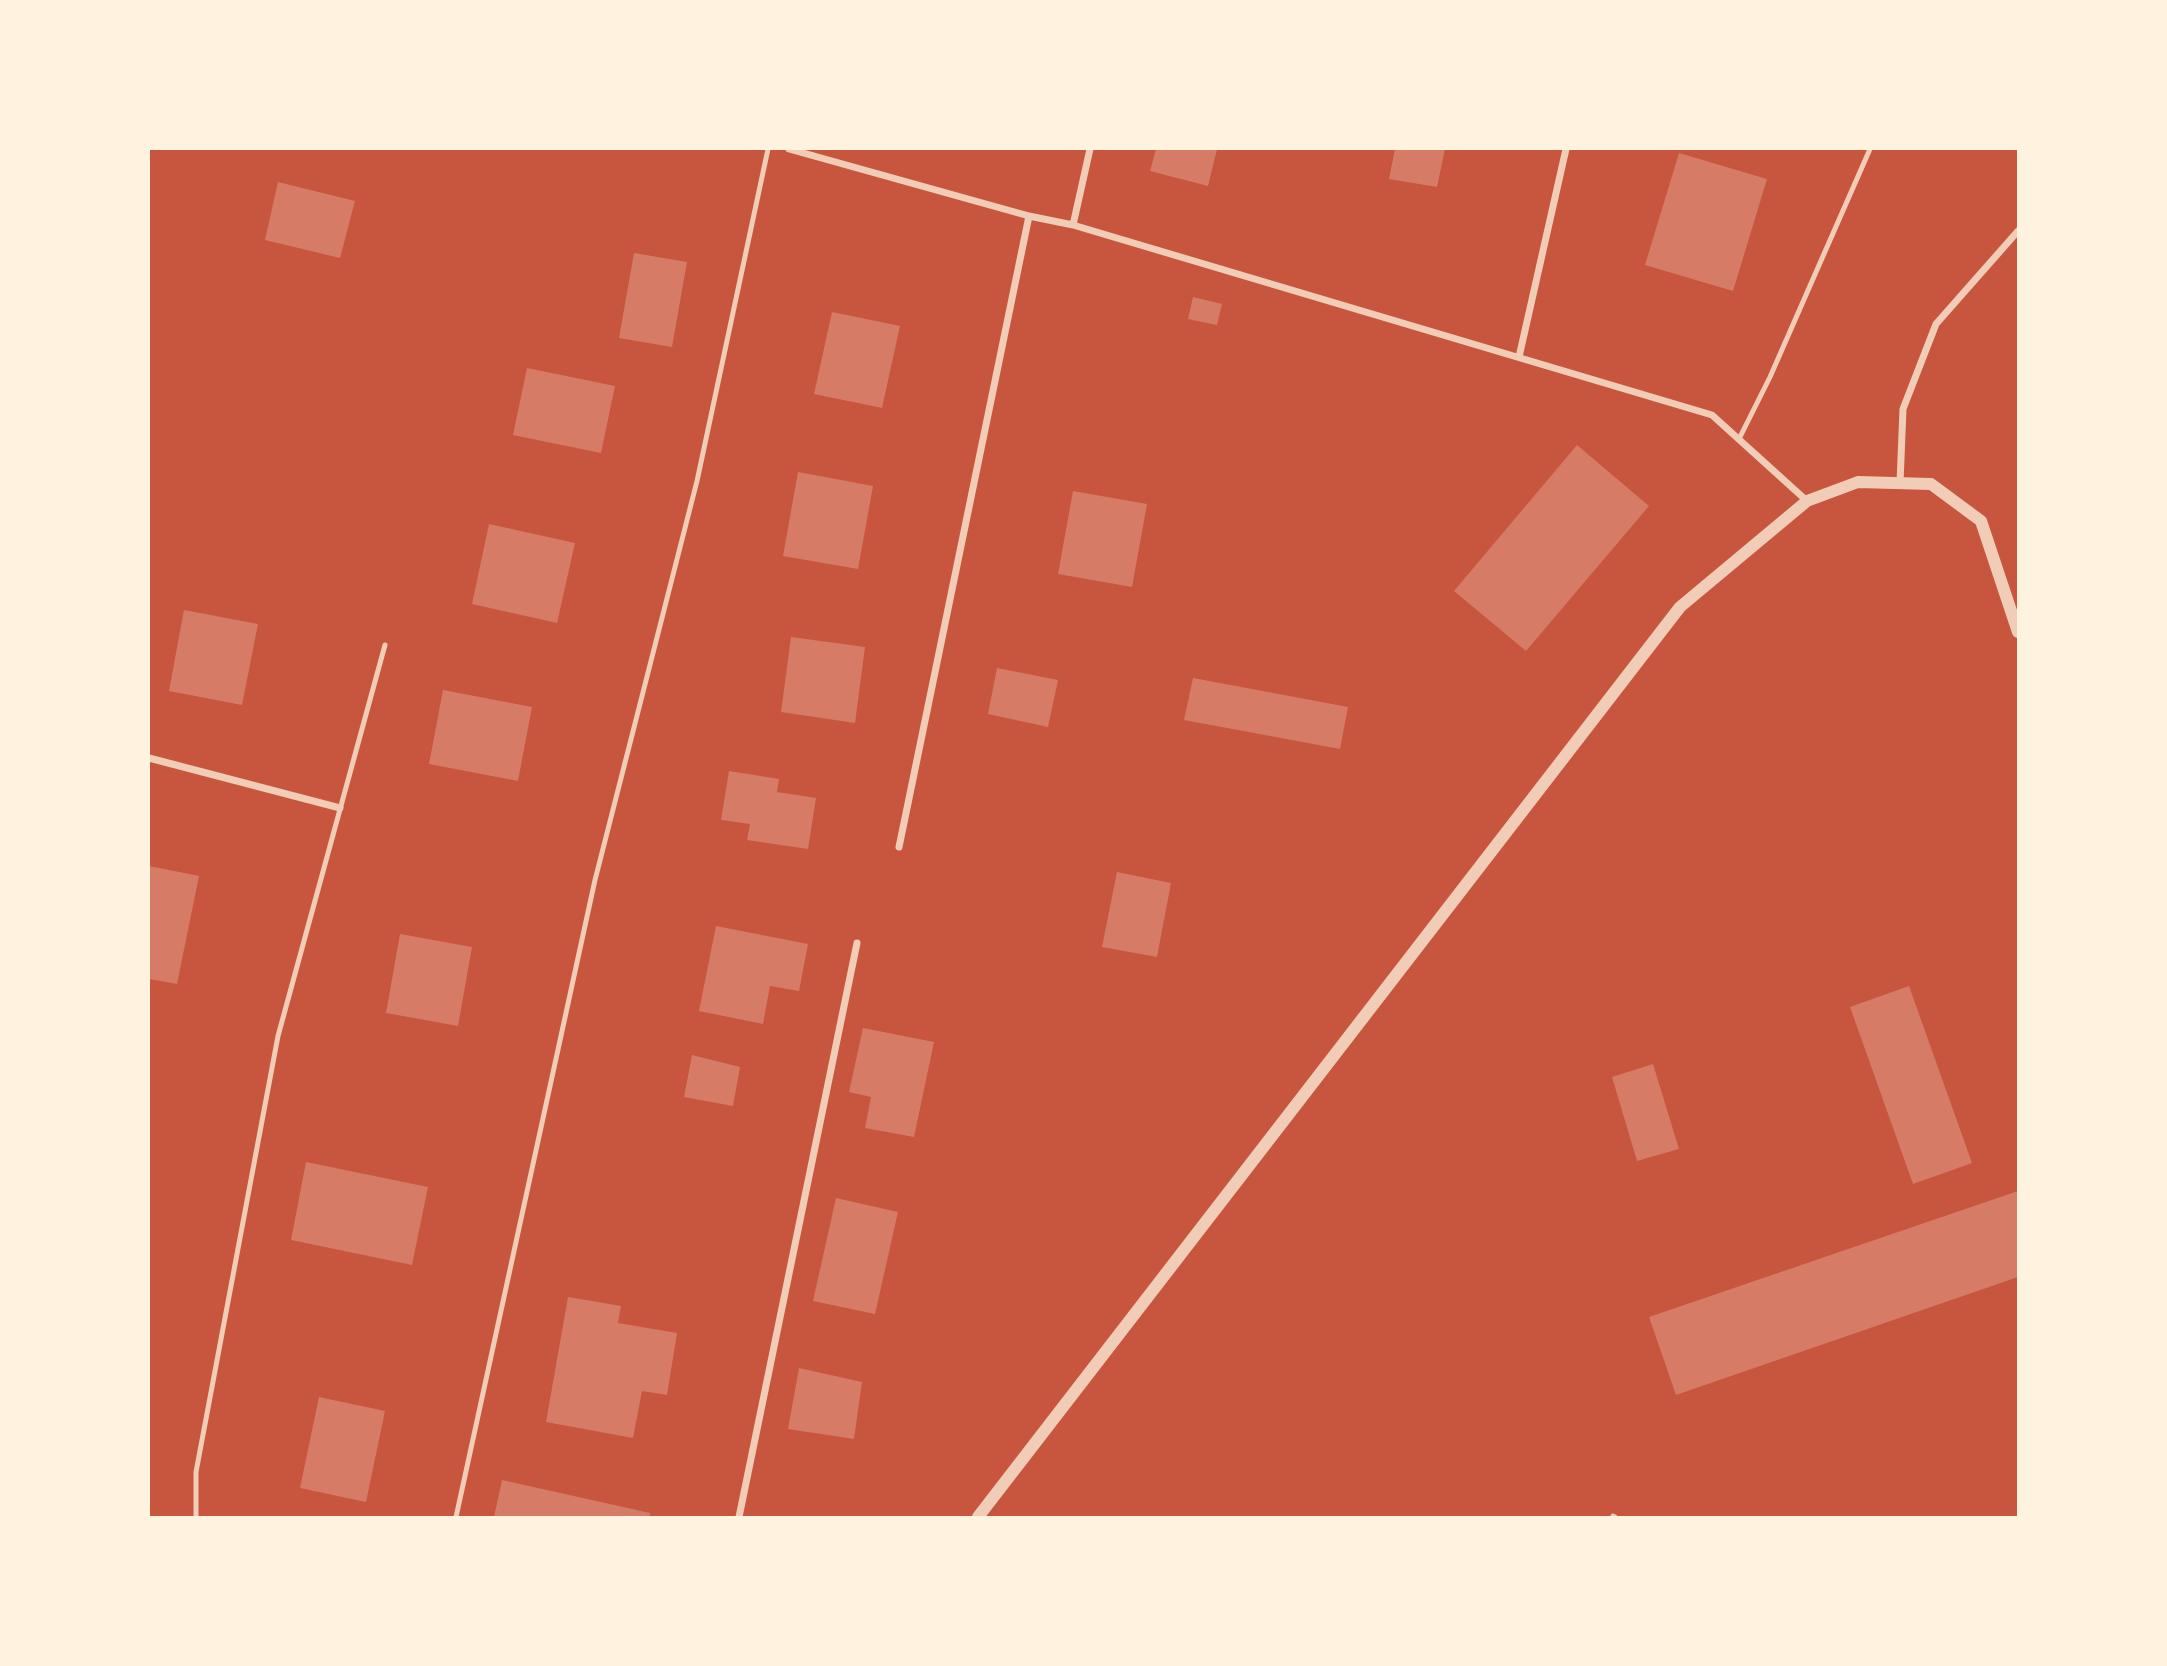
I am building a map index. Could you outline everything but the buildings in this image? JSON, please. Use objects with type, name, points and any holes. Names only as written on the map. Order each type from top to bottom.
[{"type":"street","points":[[789,149],[1030,216],[1073,225],[1712,415],[1807,501]]},
{"type":"street","points":[[1073,225],[1090,149]]},
{"type":"street","points":[[1519,357],[1566,149]]},
{"type":"street","points":[[898,847],[1030,216]]},
{"type":"street","points":[[1900,484],[1903,409],[1936,324],[2018,230]]},
{"type":"street","points":[[978,1517],[1680,607],[1807,501],[1858,482],[1931,484],[1981,521],[2018,632]]},
{"type":"street","points":[[149,758],[340,808]]},
{"type":"street","points":[[738,1517],[857,943]]},
{"type":"lane","points":[[456,1517],[595,880],[697,481],[768,149]]},
{"type":"lane","points":[[1739,439],[1770,377],[1870,149]]},
{"type":"lane","points":[[196,1517],[196,1472],[278,1036],[385,645]]}]
